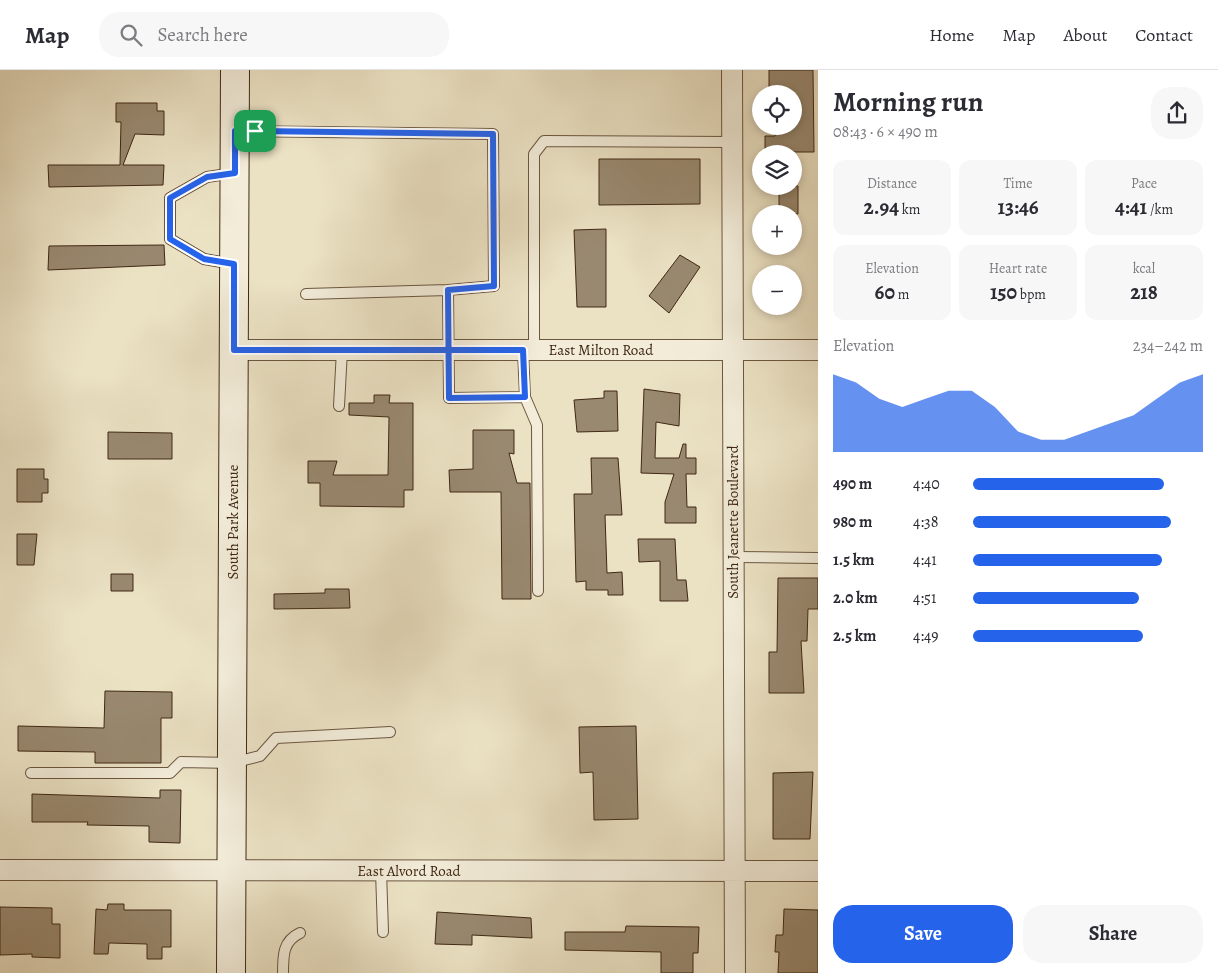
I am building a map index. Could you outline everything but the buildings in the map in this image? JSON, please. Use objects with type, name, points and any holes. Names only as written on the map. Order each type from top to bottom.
[{"type":"main road","name":"South Park Avenue","points":[[231,973],[235,70]]},
{"type":"street","name":"South Jeanette Boulevard","points":[[732,70],[735,973]]},
{"type":"street","name":"East Milton Road","points":[[234,350],[818,350]]},
{"type":"street","name":"East Alvord Road","points":[[0,870],[818,871]]},
{"type":"lane","points":[[235,131],[493,134],[494,286],[448,290],[306,294]]},
{"type":"lane","points":[[538,591],[537,426],[525,397],[529,350],[534,154],[544,141],[732,142]]},
{"type":"lane","points":[[234,264],[204,259],[170,239],[170,198],[207,177],[235,173]]},
{"type":"lane","points":[[448,290],[449,398],[525,397]]},
{"type":"lane","points":[[339,406],[342,350]]},
{"type":"lane","points":[[734,557],[818,558]]},
{"type":"lane","points":[[31,773],[170,773],[181,762],[232,763],[260,756],[276,738],[390,732]]},
{"type":"lane","points":[[381,871],[383,932]]},
{"type":"lane","points":[[283,973],[283,952],[291,938],[300,933]]},
{"type":"route","points":[[255,131],[235,131],[235,173],[207,177],[170,198],[170,239],[204,259],[234,264],[234,350],[251,350],[265,350],[303,350],[342,350],[395,350],[449,350],[523,350],[525,397],[449,398],[449,350],[448,290],[494,286],[493,134],[255,131]]}]
